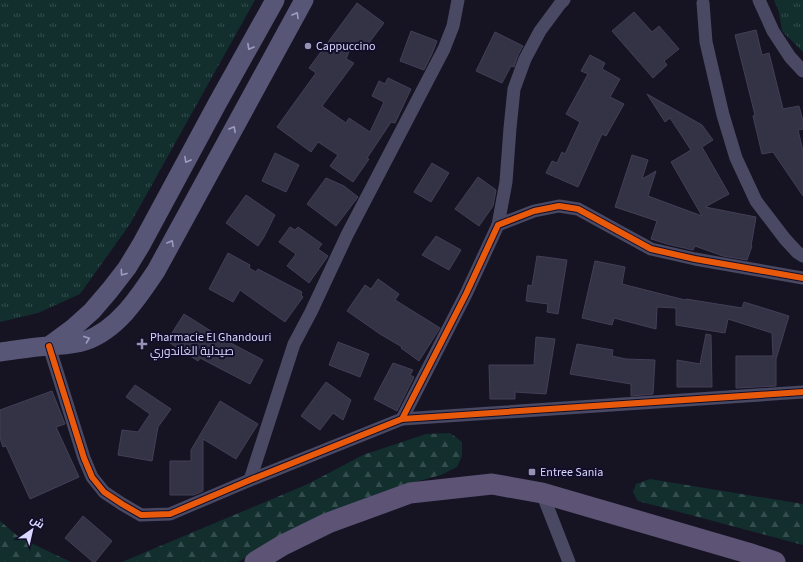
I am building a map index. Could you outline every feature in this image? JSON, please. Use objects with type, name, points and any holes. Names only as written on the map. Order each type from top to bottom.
[{"type":"main road","points":[[255,562],[283,545],[328,523],[410,493],[492,484],[542,493],[775,562]]},
{"type":"street","points":[[49,346],[72,329],[92,311],[127,268],[275,0]]},
{"type":"street","points":[[0,352],[74,344],[97,336],[107,330],[138,296],[156,270],[304,0]]},
{"type":"street","points":[[250,480],[294,344],[311,312],[347,235],[444,49],[453,26],[458,0]]},
{"type":"street","points":[[402,419],[466,294],[498,225],[506,182],[514,89],[525,59],[540,31],[564,0]]},
{"type":"street","points":[[759,0],[773,31],[790,57],[803,71]]},
{"type":"street","points":[[702,1],[706,42],[723,115],[736,158],[756,201],[785,239],[797,252],[803,256]]},
{"type":"street","points":[[498,225],[534,211],[559,206],[578,209],[651,249],[695,259],[803,278]]},
{"type":"street","points":[[49,346],[84,458],[92,476],[104,492],[142,515],[170,514],[402,419],[803,392]]},
{"type":"street","points":[[542,493],[569,562]]},
{"type":"green space","points":[[0,0],[255,0],[130,224],[80,294],[38,313],[0,322]]},
{"type":"green space","points":[[774,0],[803,0],[803,52],[782,31],[779,12]]},
{"type":"green space","points":[[450,433],[462,442],[462,456],[457,467],[441,475],[386,491],[325,514],[238,562],[122,562],[308,484],[363,455],[426,434]]},
{"type":"green space","points":[[650,479],[803,504],[803,545],[638,501],[633,492],[636,484]]},
{"type":"green space","points":[[0,521],[20,538],[71,562],[0,562]]},
{"type":"building","points":[[357,3],[384,23],[365,48],[352,44],[346,59],[354,63],[322,106],[346,123],[349,118],[370,132],[384,102],[372,96],[379,81],[385,84],[388,78],[411,89],[395,123],[391,122],[367,158],[369,159],[353,182],[330,166],[338,155],[318,142],[311,152],[277,127],[316,73],[309,68]]},
{"type":"building","points":[[634,12],[652,32],[659,26],[679,49],[664,61],[667,65],[653,78],[612,31]]},
{"type":"building","points":[[756,30],[762,55],[769,53],[783,109],[799,106],[803,121],[803,129],[798,130],[803,151],[803,196],[773,152],[762,154],[753,116],[755,115],[735,35]]},
{"type":"building","points":[[411,31],[437,41],[424,70],[400,61]]},
{"type":"building","points":[[495,32],[523,46],[514,67],[511,66],[502,83],[476,71]]},
{"type":"building","points":[[590,55],[605,63],[602,69],[620,79],[610,97],[624,104],[606,136],[602,134],[578,187],[546,173],[552,161],[557,163],[562,152],[565,154],[580,122],[566,114],[588,74],[581,71]]},
{"type":"building","points":[[647,94],[702,125],[713,140],[702,147],[729,194],[705,207],[756,217],[752,246],[747,260],[723,256],[695,246],[693,250],[651,239],[657,221],[615,207],[632,155],[648,160],[642,179],[656,171],[648,196],[702,216],[671,162],[691,150],[670,118],[665,122]]},
{"type":"building","points":[[275,153],[299,165],[286,192],[262,181]]},
{"type":"building","points":[[432,163],[449,173],[431,202],[414,192]]},
{"type":"building","points":[[478,177],[496,190],[493,206],[479,226],[455,209]]},
{"type":"building","points":[[326,178],[344,186],[358,197],[336,226],[307,204]]},
{"type":"building","points":[[246,195],[275,215],[258,246],[226,223]]},
{"type":"building","points":[[290,227],[295,230],[298,227],[322,244],[318,249],[328,256],[309,283],[287,266],[296,254],[279,242]]},
{"type":"building","points":[[436,236],[461,250],[449,270],[422,255]]},
{"type":"building","points":[[228,253],[250,265],[249,268],[256,272],[258,269],[302,292],[301,295],[303,297],[285,322],[240,290],[233,302],[209,289]]},
{"type":"building","points":[[537,256],[567,260],[558,314],[547,312],[548,304],[526,301],[528,285],[532,286]]},
{"type":"building","points":[[595,261],[625,267],[622,284],[685,300],[742,308],[744,302],[789,316],[776,359],[776,386],[736,388],[736,356],[773,356],[772,333],[728,319],[725,333],[676,325],[676,308],[657,307],[656,329],[614,318],[612,325],[582,318]]},
{"type":"building","points":[[378,279],[399,294],[395,300],[440,328],[419,361],[401,348],[402,347],[347,311],[365,285],[371,289]]},
{"type":"building","points":[[184,314],[225,340],[263,360],[250,384],[200,358],[198,361],[167,341]]},
{"type":"building","points":[[706,334],[711,335],[712,387],[677,387],[677,360],[700,364]]},
{"type":"building","points":[[536,337],[555,339],[546,394],[515,392],[515,399],[490,399],[489,365],[534,365]]},
{"type":"building","points":[[338,342],[369,354],[360,377],[329,365]]},
{"type":"building","points":[[577,344],[613,350],[612,356],[626,359],[655,360],[653,394],[631,396],[631,384],[570,374]]},
{"type":"building","points":[[393,363],[413,370],[410,375],[414,377],[397,411],[374,399]]},
{"type":"building","points":[[326,382],[351,400],[343,420],[333,413],[320,430],[301,416]]},
{"type":"building","points":[[135,385],[171,409],[158,427],[152,461],[118,455],[122,430],[138,432],[150,414],[126,397]]},
{"type":"building","points":[[52,391],[65,424],[56,427],[79,477],[30,499],[6,446],[3,447],[0,438],[0,410]]},
{"type":"building","points":[[220,401],[258,424],[236,459],[203,439],[203,491],[194,495],[170,495],[170,461],[191,461],[191,450]]},
{"type":"building","points":[[83,516],[112,541],[95,562],[93,562],[65,538]]},
{"type":"cycle path","points":[[402,419],[466,294],[498,225],[534,211],[559,206],[578,209],[651,249],[695,259],[803,278]]},
{"type":"cycle path","points":[[49,346],[84,458],[92,477],[104,492],[141,515],[170,514],[402,419],[803,392]]},
{"type":"place","name":"Cappuccino","points":[[308,46]]},
{"type":"place","name":"Pharmacie El Ghandouri صيدلية الغاندوري","points":[[142,344]]},
{"type":"place","name":"Entree Sania","points":[[532,472]]}]
